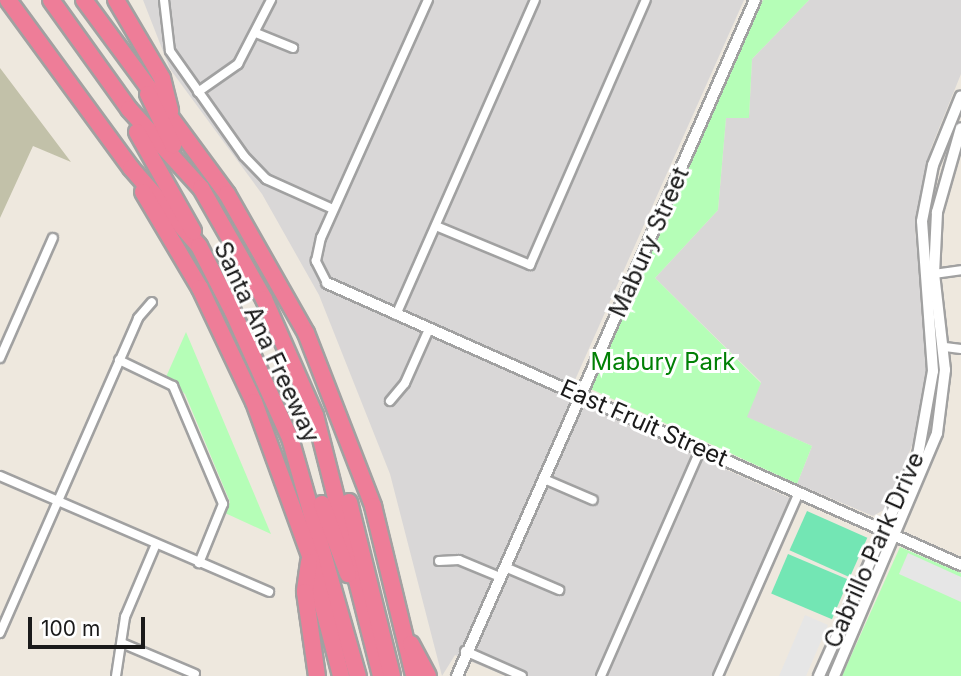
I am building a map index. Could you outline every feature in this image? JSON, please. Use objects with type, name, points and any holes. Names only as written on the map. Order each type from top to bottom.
[{"type":"highway","name":"Santa Ana Freeway","points":[[8,0],[131,168],[199,246],[290,438],[358,676]]},
{"type":"highway","points":[[41,0],[151,151],[199,246]]},
{"type":"highway","points":[[51,0],[129,109],[201,188],[264,299],[315,415],[381,676]]},
{"type":"highway","name":"Santa Ana Freeway","points":[[84,0],[171,117],[265,256],[321,366],[373,506],[414,676]]},
{"type":"highway","points":[[116,0],[162,78],[171,117]]},
{"type":"highway","name":"Santa Ana Freeway","points":[[143,80],[157,122],[201,188]]},
{"type":"highway","name":"Santa Ana Freeway","points":[[131,168],[225,338],[310,556],[341,676]]},
{"type":"highway","name":"Santa Ana Freeway","points":[[315,415],[365,552],[392,676]]},
{"type":"highway","points":[[290,438],[334,532],[366,621],[374,676]]},
{"type":"highway","points":[[310,556],[305,592],[317,676]]},
{"type":"highway","points":[[407,639],[428,676]]},
{"type":"street","points":[[198,92],[238,64],[271,0]]},
{"type":"street","points":[[327,283],[316,261],[333,209],[428,0]]},
{"type":"street","points":[[396,315],[535,0]]},
{"type":"street","points":[[436,226],[530,265],[646,0]]},
{"type":"street","name":"Mabury Street","points":[[457,676],[465,651],[582,395],[755,0]]},
{"type":"street","points":[[163,4],[170,51],[198,92],[266,179],[333,209]]},
{"type":"street","points":[[256,33],[293,48]]},
{"type":"street","name":"Cabrillo Park Drive","points":[[822,675],[918,455],[933,371],[922,221],[933,165],[961,96]]},
{"type":"street","name":"Cabrillo Park Drive","points":[[834,676],[937,433],[945,347],[934,274],[941,184],[961,128]]},
{"type":"street","points":[[0,359],[53,238]]},
{"type":"street","points":[[934,274],[961,270]]},
{"type":"street","name":"East Fruit Street","points":[[327,283],[961,565]]},
{"type":"street","points":[[0,633],[119,360],[152,302]]},
{"type":"street","points":[[390,401],[405,383],[429,329]]},
{"type":"street","points":[[945,347],[961,349]]},
{"type":"street","points":[[119,360],[173,386],[223,503],[199,563]]},
{"type":"street","points":[[601,676],[701,448]]},
{"type":"street","points":[[0,475],[268,592]]},
{"type":"street","points":[[544,479],[593,500]]},
{"type":"street","points":[[718,676],[799,492]]},
{"type":"street","points":[[116,676],[124,644],[125,617],[156,544]]},
{"type":"street","points":[[439,561],[459,560],[559,590]]},
{"type":"street","points":[[124,644],[195,674]]},
{"type":"street","points":[[465,651],[522,676]]},
{"type":"shaded area","points":[[143,0],[744,0],[567,398],[792,499],[722,676],[506,676],[455,655],[442,676],[390,474],[319,295],[262,194],[170,69]]},
{"type":"shaded area","points":[[809,0],[961,0],[961,74],[931,148],[915,228],[927,362],[921,421],[889,507],[873,516],[797,484],[812,446],[746,417],[761,382],[655,278],[718,210],[726,118],[749,117],[752,59]]},
{"type":"shaded area","points":[[0,68],[71,162],[33,146],[0,218]]},
{"type":"shaded area","points":[[908,553],[961,577],[961,602],[899,574]]},
{"type":"shaded area","points":[[805,615],[828,625],[806,676],[779,676]]},
{"type":"green space","name":"Mabury Park","points":[[763,0],[809,0],[752,59],[749,118],[726,118],[718,210],[655,278],[761,383],[747,417],[812,446],[797,484],[591,389]]},
{"type":"green space","points":[[186,332],[271,534],[225,513],[230,502],[185,394],[166,377]]},
{"type":"green space","points":[[807,511],[867,538],[850,577],[790,550]]},
{"type":"green space","points":[[900,547],[961,573],[961,676],[842,676]]},
{"type":"green space","points":[[788,554],[849,580],[832,619],[771,594]]}]
